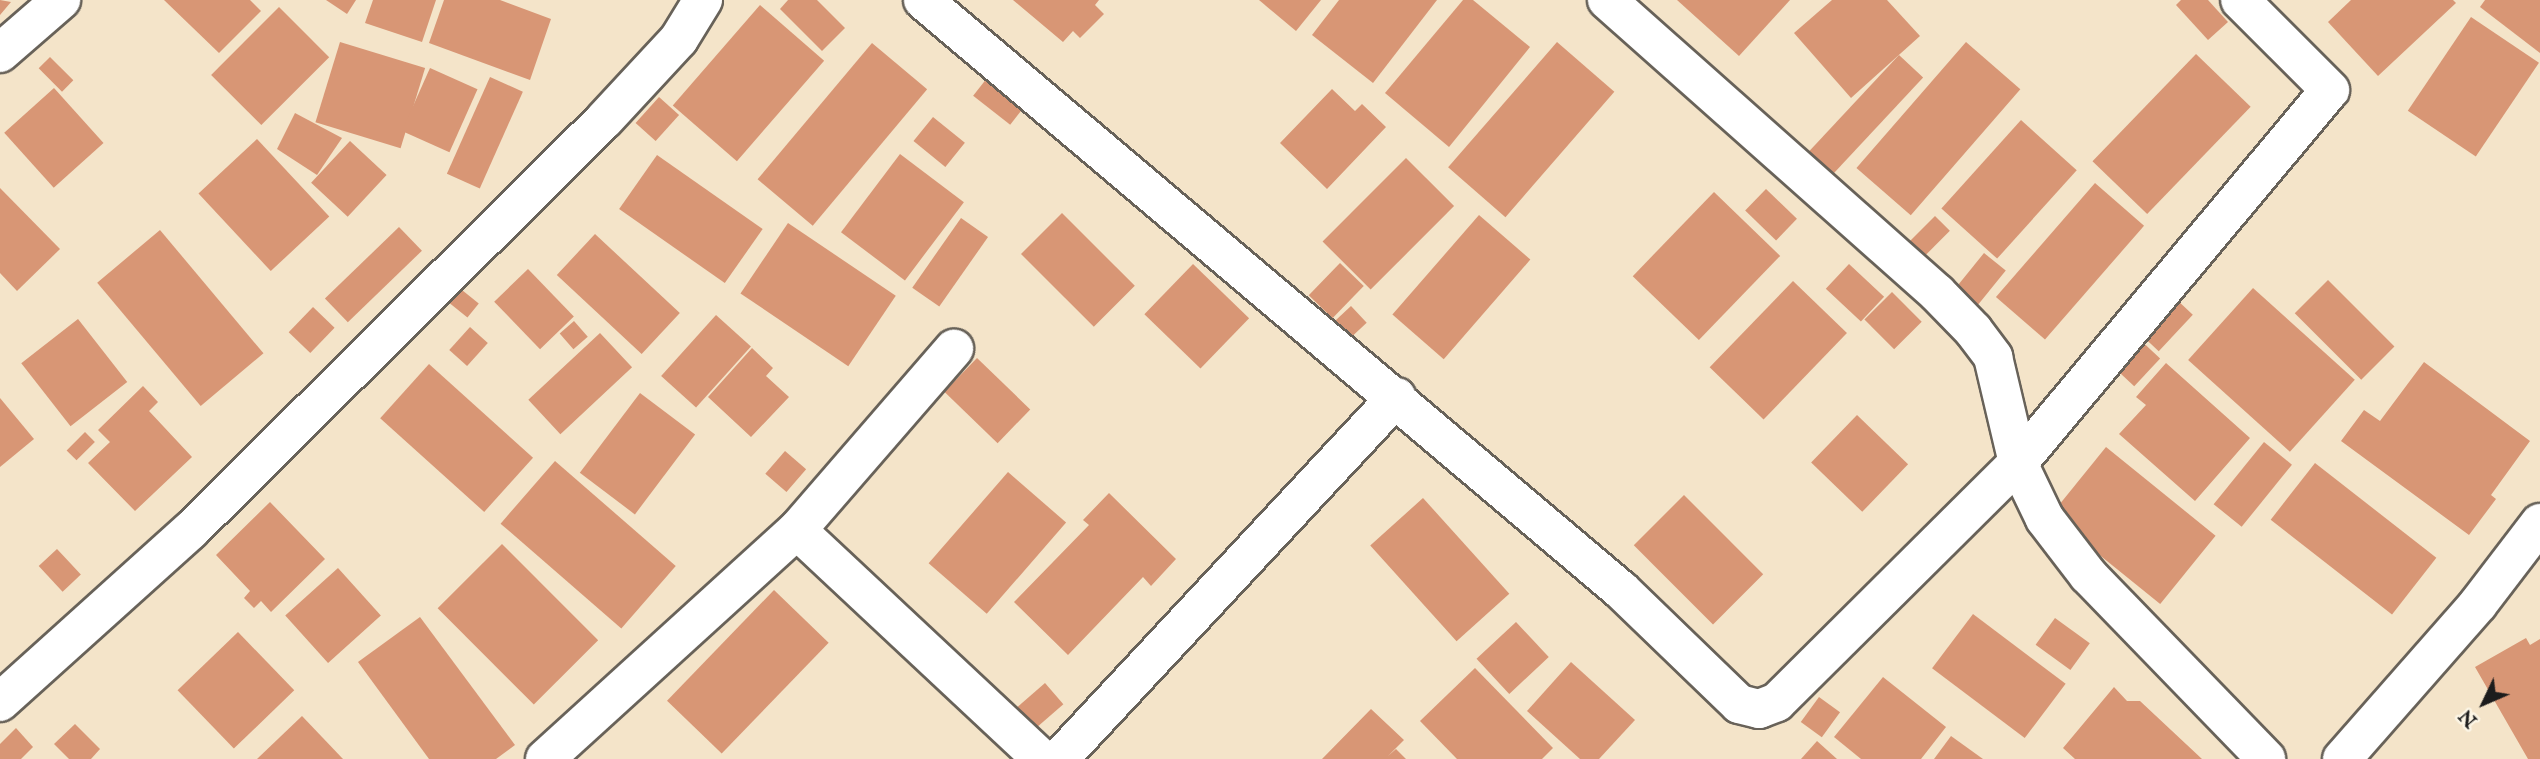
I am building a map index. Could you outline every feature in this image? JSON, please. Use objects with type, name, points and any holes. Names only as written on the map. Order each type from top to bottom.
[{"type":"street","points":[[0,53],[61,0]]},
{"type":"street","points":[[0,702],[190,531],[585,140],[679,39],[703,0]]},
{"type":"street","points":[[923,0],[1396,397],[1621,590],[1739,704],[1759,709],[1777,702],[2018,463],[2330,90],[2240,0]]},
{"type":"street","points":[[1607,0],[1937,293],[1973,330],[1993,357],[2018,463],[2045,519],[2088,575],[2266,759]]},
{"type":"street","points":[[545,759],[797,530],[954,349]]},
{"type":"street","points":[[1059,759],[1396,397]]},
{"type":"street","points":[[2342,759],[2478,604],[2540,523]]},
{"type":"street","points":[[797,530],[1042,759]]},
{"type":"building","points":[[0,0],[11,2],[0,15]]},
{"type":"building","points":[[164,0],[250,0],[261,11],[219,53]]},
{"type":"building","points":[[326,0],[356,0],[347,14]]},
{"type":"building","points":[[373,0],[436,0],[422,42],[365,23]]},
{"type":"building","points":[[444,0],[500,0],[551,19],[530,80],[429,43]]},
{"type":"building","points":[[788,0],[817,0],[845,28],[822,51],[780,9]]},
{"type":"building","points":[[1013,0],[1099,0],[1095,5],[1104,14],[1080,38],[1073,31],[1063,42]]},
{"type":"building","points":[[1259,0],[1321,0],[1296,31]]},
{"type":"building","points":[[1339,0],[1437,0],[1373,83],[1312,35]]},
{"type":"building","points":[[1463,0],[1473,0],[1530,47],[1449,147],[1385,93]]},
{"type":"building","points":[[1677,0],[1790,0],[1739,56]]},
{"type":"building","points":[[1832,0],[1887,0],[1920,36],[1851,98],[1794,33]]},
{"type":"building","points":[[2181,0],[2208,0],[2228,22],[2208,40],[2176,5]]},
{"type":"building","points":[[2351,0],[2453,0],[2456,3],[2378,76],[2328,22]]},
{"type":"building","points":[[2485,0],[2540,0],[2540,53],[2480,7]]},
{"type":"building","points":[[760,5],[824,61],[737,161],[673,105]]},
{"type":"building","points":[[279,7],[329,57],[261,125],[211,75]]},
{"type":"building","points":[[2471,17],[2539,63],[2476,157],[2408,111]]},
{"type":"building","points":[[340,42],[425,68],[401,148],[315,122]]},
{"type":"building","points":[[1557,42],[1614,92],[1505,217],[1448,167]]},
{"type":"building","points":[[1966,42],[2020,89],[1911,215],[1856,168]]},
{"type":"building","points":[[872,43],[927,89],[813,226],[758,179]]},
{"type":"building","points":[[2196,54],[2251,107],[2147,214],[2092,161]]},
{"type":"building","points":[[1899,55],[1923,78],[1826,182],[1801,160]]},
{"type":"building","points":[[50,57],[73,80],[62,92],[39,68]]},
{"type":"building","points":[[430,68],[478,89],[449,152],[402,131]]},
{"type":"building","points":[[991,73],[1028,102],[1010,125],[973,96]]},
{"type":"building","points":[[490,77],[523,92],[480,188],[447,174]]},
{"type":"building","points":[[54,88],[104,143],[54,188],[4,133]]},
{"type":"building","points":[[1332,89],[1355,111],[1362,104],[1386,127],[1327,189],[1280,143]]},
{"type":"building","points":[[659,97],[679,115],[656,141],[636,123]]},
{"type":"building","points":[[295,113],[342,138],[317,175],[277,149]]},
{"type":"building","points":[[933,117],[965,143],[945,167],[913,141]]},
{"type":"building","points":[[2021,120],[2077,170],[1997,259],[1941,208]]},
{"type":"building","points":[[257,139],[329,217],[271,271],[198,194]]},
{"type":"building","points":[[350,141],[387,175],[348,217],[311,183]]},
{"type":"building","points":[[900,154],[964,202],[905,280],[841,232]]},
{"type":"building","points":[[657,155],[763,229],[725,283],[619,209]]},
{"type":"building","points":[[1406,158],[1454,206],[1371,290],[1323,241]]},
{"type":"building","points":[[2095,183],[2144,226],[2045,340],[1996,297]]},
{"type":"building","points":[[0,188],[60,249],[17,291],[0,273]]},
{"type":"building","points":[[1766,189],[1797,219],[1776,240],[1745,211]]},
{"type":"building","points":[[1714,192],[1780,256],[1699,340],[1633,276]]},
{"type":"building","points":[[1062,213],[1135,286],[1094,327],[1021,254]]},
{"type":"building","points":[[1479,215],[1530,260],[1444,359],[1392,315]]},
{"type":"building","points":[[1935,216],[1950,231],[1921,260],[1906,245]]},
{"type":"building","points":[[961,218],[988,237],[939,307],[912,288]]},
{"type":"building","points":[[788,223],[896,296],[848,366],[740,293]]},
{"type":"building","points":[[399,227],[422,251],[348,322],[325,299]]},
{"type":"building","points":[[160,230],[263,353],[201,406],[97,283]]},
{"type":"building","points":[[595,234],[680,313],[642,354],[557,275]]},
{"type":"building","points":[[1984,253],[2006,271],[1977,306],[1955,289]]},
{"type":"building","points":[[1340,263],[1364,286],[1332,318],[1309,295]]},
{"type":"building","points":[[1193,264],[1249,318],[1200,369],[1144,314]]},
{"type":"building","points":[[1849,264],[1884,297],[1861,322],[1826,289]]},
{"type":"building","points":[[528,269],[574,316],[540,349],[494,302]]},
{"type":"building","points":[[2328,280],[2394,346],[2361,380],[2295,313]]},
{"type":"building","points":[[1793,281],[1847,333],[1764,419],[1710,367]]},
{"type":"building","points":[[457,286],[479,304],[467,318],[446,300]]},
{"type":"building","points":[[2253,288],[2355,380],[2290,452],[2188,360]]},
{"type":"building","points":[[1892,292],[1922,322],[1894,349],[1864,320]]},
{"type":"building","points":[[2176,299],[2193,315],[2159,351],[2142,336]]},
{"type":"building","points":[[1351,306],[1367,323],[1351,338],[1335,321]]},
{"type":"building","points":[[313,307],[335,328],[310,353],[289,332]]},
{"type":"building","points":[[716,315],[751,346],[696,407],[661,376]]},
{"type":"building","points":[[78,319],[127,382],[71,426],[21,363]]},
{"type":"building","points":[[574,321],[588,337],[573,349],[560,333]]},
{"type":"building","points":[[470,327],[488,343],[467,366],[449,350]]},
{"type":"building","points":[[600,333],[632,367],[560,434],[528,400]]},
{"type":"building","points":[[2136,336],[2160,359],[2134,386],[2110,364]]},
{"type":"building","points":[[752,348],[773,368],[766,376],[789,397],[751,437],[708,397]]},
{"type":"building","points":[[977,358],[1030,409],[998,443],[944,392]]},
{"type":"building","points":[[2424,362],[2530,441],[2491,495],[2496,499],[2469,535],[2341,441],[2364,410],[2380,421]]},
{"type":"building","points":[[2166,363],[2250,438],[2195,501],[2119,434],[2146,405],[2136,397]]},
{"type":"building","points":[[429,364],[533,458],[484,512],[380,418]]},
{"type":"building","points":[[143,386],[158,402],[149,411],[192,457],[135,511],[88,463],[110,442],[98,430]]},
{"type":"building","points":[[640,393],[695,435],[635,514],[580,473]]},
{"type":"building","points":[[0,398],[34,439],[0,467]]},
{"type":"building","points":[[1857,415],[1908,464],[1862,512],[1811,462]]},
{"type":"building","points":[[85,432],[95,442],[77,460],[67,450]]},
{"type":"building","points":[[2264,442],[2292,465],[2242,527],[2214,504]]},
{"type":"building","points":[[2106,447],[2216,536],[2160,604],[2051,515]]},
{"type":"building","points":[[785,451],[806,469],[786,492],[765,474]]},
{"type":"building","points":[[555,461],[676,566],[621,629],[501,524]]},
{"type":"building","points":[[2315,463],[2436,558],[2392,615],[2271,520]]},
{"type":"building","points":[[1008,472],[1066,523],[987,614],[929,563]]},
{"type":"building","points":[[1109,493],[1176,559],[1151,586],[1143,577],[1068,655],[1014,602],[1089,525],[1083,520]]},
{"type":"building","points":[[1684,495],[1763,574],[1713,624],[1634,545]]},
{"type":"building","points":[[1423,498],[1509,594],[1457,641],[1370,546]]},
{"type":"building","points":[[270,502],[325,559],[271,612],[261,601],[254,608],[244,598],[250,591],[216,555]]},
{"type":"building","points":[[502,544],[598,640],[534,705],[438,608]]},
{"type":"building","points":[[57,549],[81,575],[63,592],[39,566]]},
{"type":"building","points":[[338,568],[381,616],[328,663],[285,616]]},
{"type":"building","points":[[774,590],[829,643],[722,754],[667,701]]},
{"type":"building","points":[[1973,614],[2066,684],[2025,738],[1932,668]]},
{"type":"building","points":[[420,617],[515,745],[496,759],[429,759],[358,662]]},
{"type":"building","points":[[2055,618],[2090,643],[2070,670],[2036,645]]},
{"type":"building","points":[[1516,622],[1549,657],[1509,694],[1477,659]]},
{"type":"building","points":[[238,632],[294,690],[234,749],[178,690]]},
{"type":"building","points":[[2526,638],[2530,645],[2540,639],[2540,759],[2528,759],[2475,667]]},
{"type":"building","points":[[1571,662],[1635,720],[1599,759],[1580,759],[1527,711]]},
{"type":"building","points":[[1475,668],[1553,748],[1542,759],[1457,759],[1420,721]]},
{"type":"building","points":[[1883,677],[1946,727],[1921,759],[1861,759],[1834,737]]},
{"type":"building","points":[[1045,683],[1063,704],[1029,734],[1011,713]]},
{"type":"building","points":[[2114,687],[2127,701],[2140,701],[2202,759],[2075,759],[2063,748]]},
{"type":"building","points":[[1819,697],[1840,712],[1822,737],[1801,722]]},
{"type":"building","points":[[1371,709],[1404,740],[1388,756],[1396,749],[1406,759],[1322,759]]},
{"type":"building","points":[[302,716],[343,759],[257,759]]},
{"type":"building","points":[[75,724],[100,749],[91,759],[69,759],[54,744]]},
{"type":"building","points":[[16,728],[33,747],[21,759],[0,759],[0,744]]},
{"type":"building","points":[[1951,736],[1983,759],[1934,759]]},
{"type":"building","points":[[1817,741],[1837,759],[1801,759]]}]
